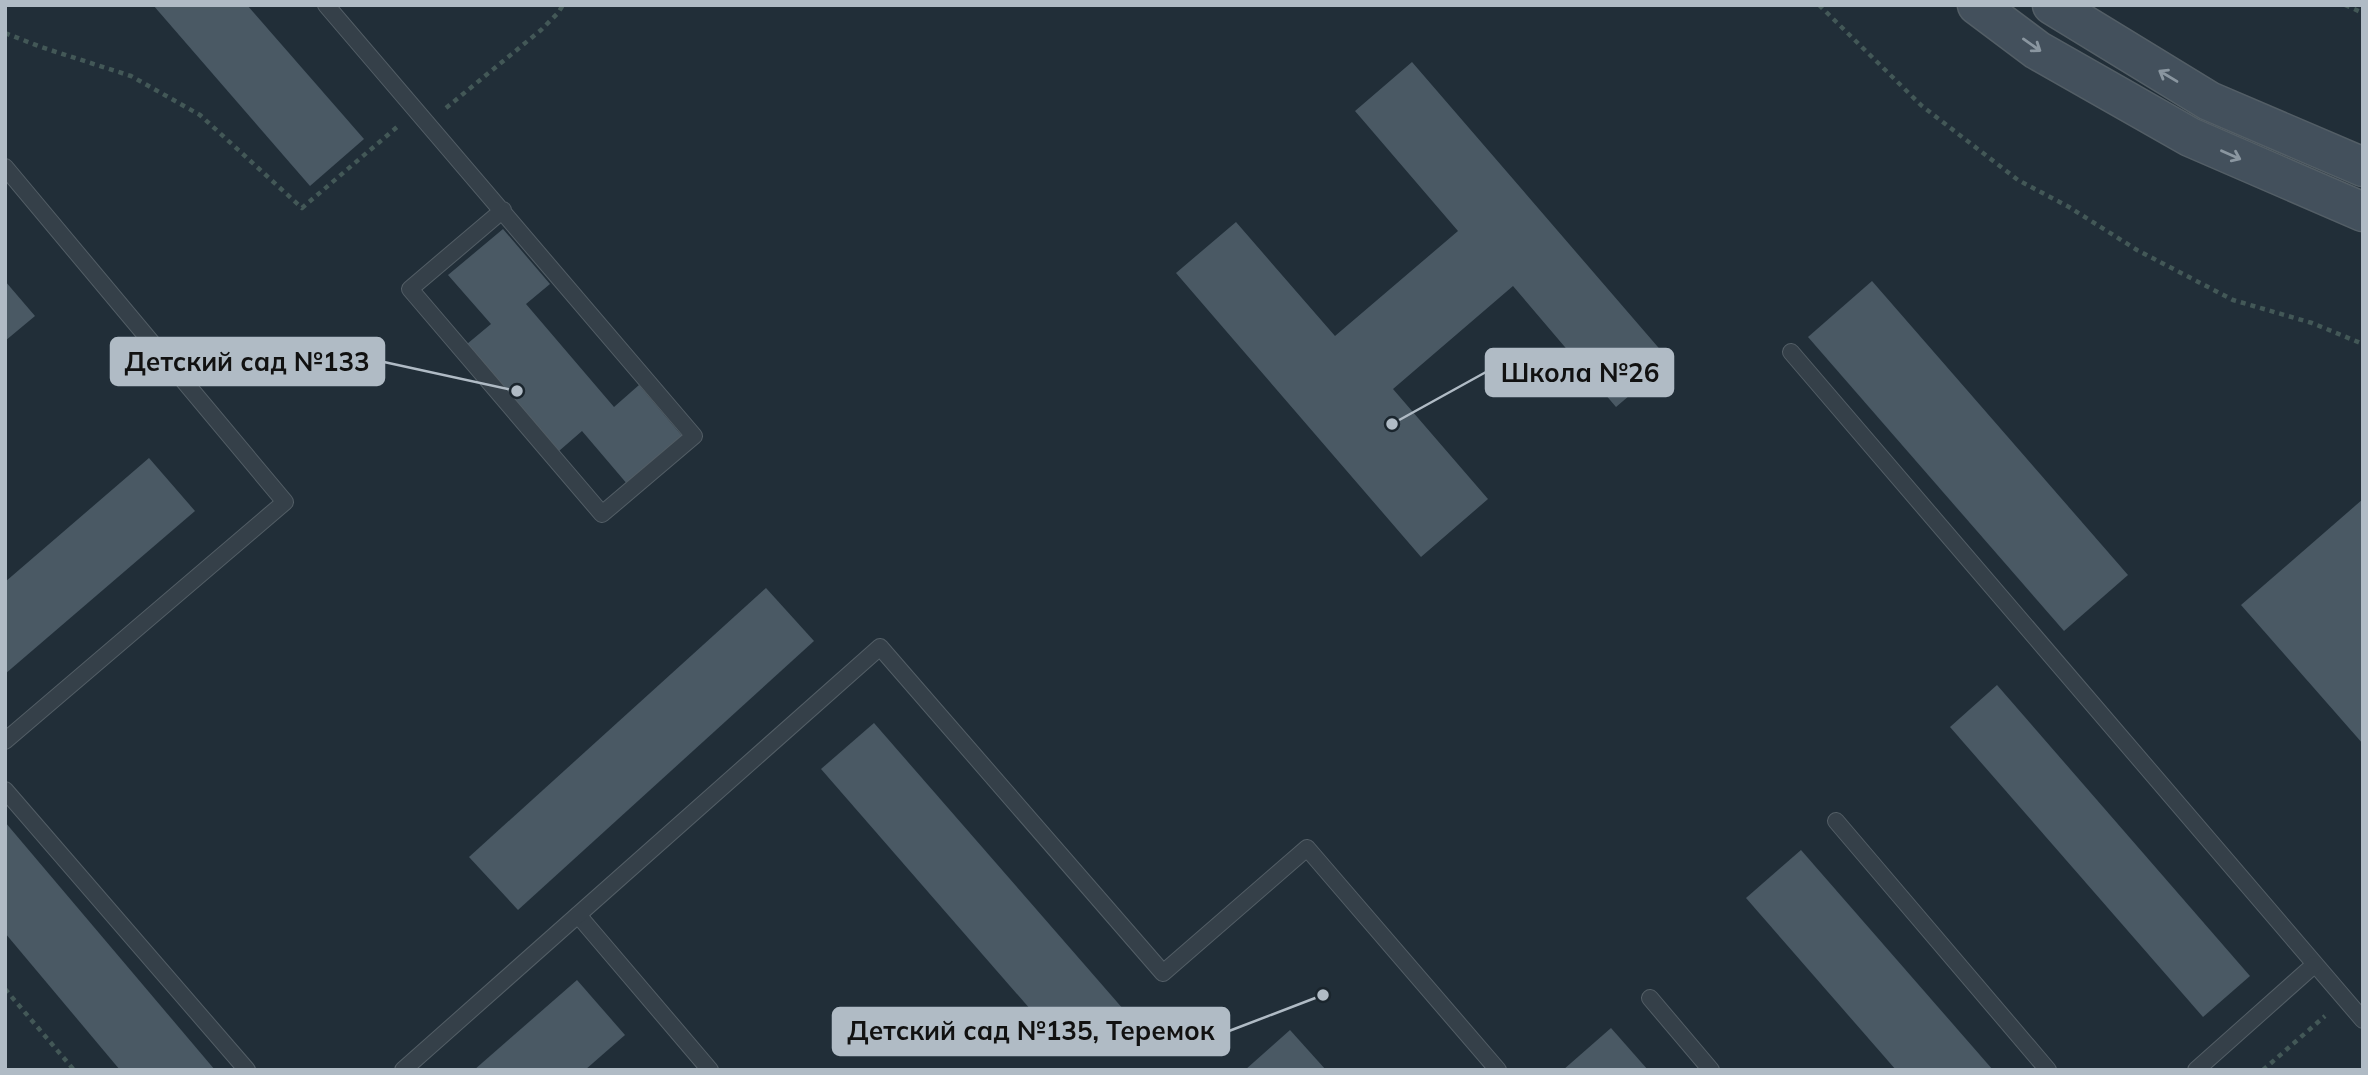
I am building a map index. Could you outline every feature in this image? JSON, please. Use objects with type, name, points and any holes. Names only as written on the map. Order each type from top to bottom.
[{"type":"main road","points":[[1977,5],[2037,50],[2190,137],[2363,212]]},
{"type":"main road","points":[[2052,5],[2209,101],[2363,167]]},
{"type":"lane","points":[[326,5],[503,210],[694,436],[602,514],[410,289],[503,210]]},
{"type":"lane","points":[[5,741],[285,502],[8,175]]},
{"type":"lane","points":[[1791,352],[2363,1020]]},
{"type":"lane","points":[[403,1070],[880,647],[1163,973],[1307,848],[1498,1070]]},
{"type":"lane","points":[[5,790],[247,1070]]},
{"type":"lane","points":[[1836,821],[2048,1070]]},
{"type":"lane","points":[[578,915],[710,1070]]},
{"type":"lane","points":[[2196,1070],[2314,964]]},
{"type":"lane","points":[[1650,998],[1711,1070]]},
{"type":"path","points":[[5,33],[131,75],[200,115],[302,208],[541,30],[563,5]]},
{"type":"path","points":[[1819,5],[1922,106],[2018,180],[2137,250],[2233,300],[2312,323],[2363,344]]},
{"type":"path","points":[[2345,5],[2363,13]]},
{"type":"path","points":[[5,989],[74,1070]]},
{"type":"path","points":[[2263,1070],[2344,999]]},
{"type":"building","points":[[153,5],[247,5],[364,139],[310,186]]},
{"type":"building","points":[[1412,62],[1670,361],[1616,407],[1513,286],[1393,389],[1488,499],[1421,557],[1176,273],[1236,222],[1335,336],[1458,231],[1355,111]]},
{"type":"building","points":[[503,229],[550,284],[526,304],[614,407],[639,385],[683,437],[628,485],[582,431],[559,451],[467,344],[491,324],[448,275]]},
{"type":"building","points":[[5,281],[35,316],[5,341]]},
{"type":"building","points":[[1872,281],[2128,575],[2064,631],[1808,337]]},
{"type":"building","points":[[149,458],[195,511],[5,674],[5,582]]},
{"type":"building","points":[[2363,499],[2363,744],[2241,605]]},
{"type":"building","points":[[766,588],[814,641],[518,910],[469,857]]},
{"type":"building","points":[[1997,685],[2250,976],[2203,1017],[1950,727]]},
{"type":"building","points":[[874,723],[1124,1010],[1071,1056],[821,769]]},
{"type":"building","points":[[5,822],[215,1070],[120,1070],[5,933]]},
{"type":"building","points":[[1801,850],[1993,1070],[1896,1070],[1746,898]]},
{"type":"building","points":[[577,980],[625,1035],[585,1070],[474,1070]]},
{"type":"building","points":[[1611,1028],[1648,1070],[1563,1070]]},
{"type":"building","points":[[1290,1030],[1326,1070],[1245,1070]]},
{"type":"place","name":"Детский сад №133","points":[[517,391]]},
{"type":"place","name":"Школа №26","points":[[1392,424]]},
{"type":"place","name":"Детский сад №135, Теремок","points":[[1323,995]]}]
